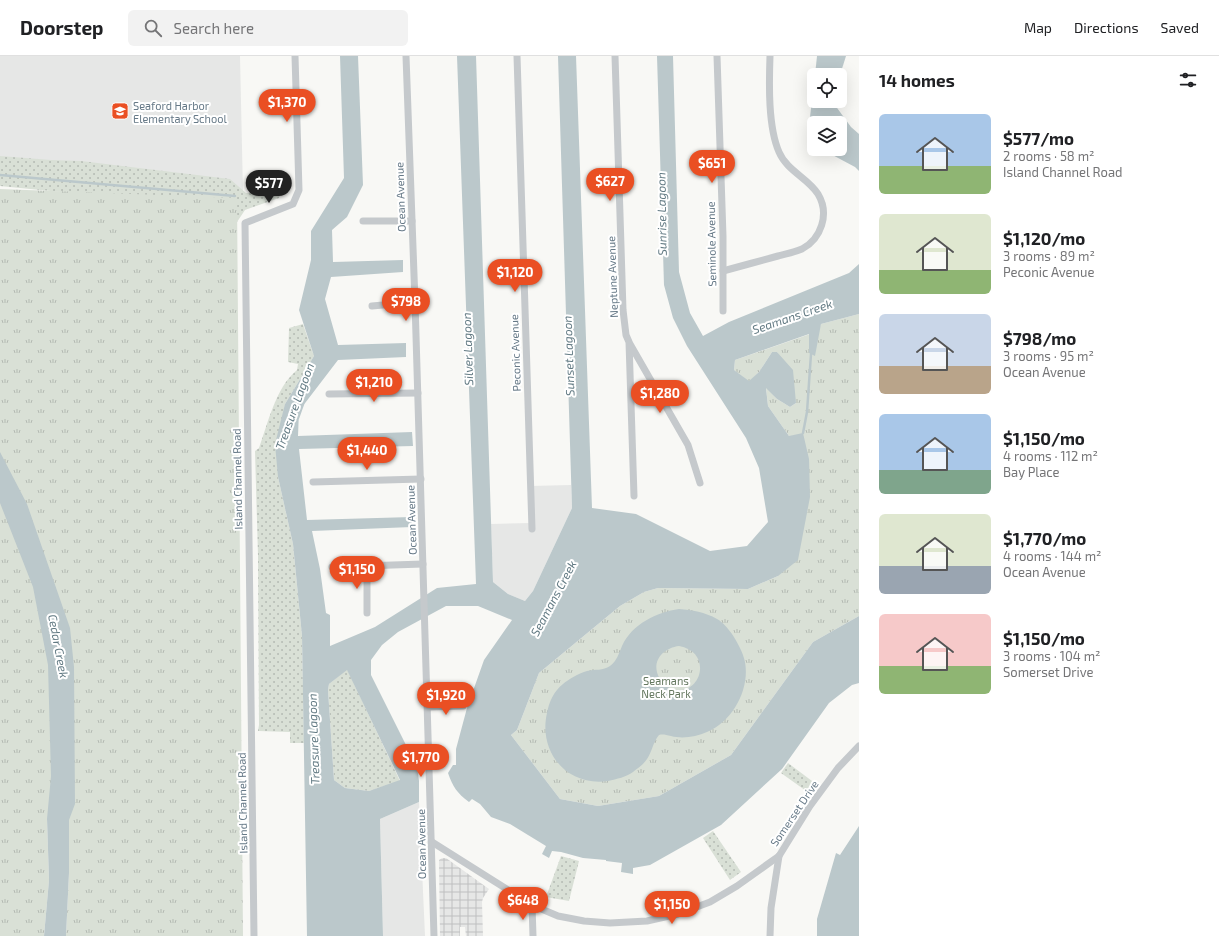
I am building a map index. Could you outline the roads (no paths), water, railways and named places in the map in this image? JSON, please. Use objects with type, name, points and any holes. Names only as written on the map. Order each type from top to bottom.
[{"type":"street","name":"Island Channel Road","points":[[254,936],[245,223],[293,204],[299,190],[295,56]]},
{"type":"street","name":"Ocean Avenue","points":[[406,56],[424,564],[434,936]]},
{"type":"street","name":"Peconic Avenue","points":[[517,56],[532,529]]},
{"type":"street","name":"Neptune Avenue","points":[[615,56],[623,310],[626,334],[629,342],[634,496]]},
{"type":"street","name":"Seminole Avenue","points":[[717,56],[723,311]]},
{"type":"street","points":[[723,271],[801,250],[815,239],[820,231],[823,220],[823,206],[818,194],[787,166],[779,153],[775,141],[772,121],[770,56]]},
{"type":"street","points":[[363,221],[412,221]]},
{"type":"street","points":[[372,306],[415,302]]},
{"type":"street","points":[[629,342],[688,446],[700,482]]},
{"type":"street","points":[[329,394],[418,393]]},
{"type":"street","points":[[313,482],[421,479]]},
{"type":"street","points":[[332,567],[424,564]]},
{"type":"street","points":[[367,566],[367,613]]},
{"type":"street","points":[[428,707],[463,706]]},
{"type":"street","name":"Somerset Drive","points":[[432,842],[532,905],[558,916],[584,921],[610,923],[647,921],[678,914],[710,902],[737,886],[778,856],[810,806],[838,768],[859,746]]},
{"type":"street","points":[[770,936],[771,908],[778,856]]},
{"type":"street","points":[[532,905],[533,936]]},
{"type":"water","points":[[340,56],[358,56],[363,185],[347,217],[332,230],[333,262],[403,260],[403,272],[331,277],[325,299],[338,345],[406,343],[406,357],[338,360],[299,411],[298,436],[412,432],[413,446],[299,449],[307,520],[412,517],[412,527],[312,531],[320,569],[326,613],[330,615],[330,646],[375,627],[437,588],[476,584],[457,56],[476,56],[493,582],[508,594],[525,601],[533,591],[572,508],[558,56],[576,56],[592,508],[636,514],[710,551],[747,546],[768,522],[759,468],[746,438],[687,346],[673,318],[664,285],[657,56],[673,56],[679,272],[690,313],[703,336],[729,322],[849,273],[859,264],[859,314],[821,324],[815,356],[809,353],[809,334],[735,360],[734,370],[749,381],[759,372],[772,352],[777,352],[793,370],[796,403],[790,407],[777,399],[766,388],[768,406],[789,436],[803,433],[809,459],[810,497],[798,560],[778,576],[748,589],[658,588],[644,592],[620,606],[539,673],[517,730],[511,735],[560,799],[598,806],[659,796],[731,755],[813,642],[859,616],[859,683],[852,685],[829,703],[782,769],[721,825],[650,865],[633,868],[633,874],[621,872],[622,863],[583,858],[552,851],[549,858],[542,854],[546,846],[510,824],[491,817],[480,804],[472,799],[469,802],[461,796],[456,789],[448,773],[453,765],[456,765],[456,749],[467,708],[484,660],[512,620],[478,606],[446,606],[398,632],[382,645],[371,660],[371,675],[417,767],[419,781],[419,802],[380,819],[383,936],[307,936],[302,636],[293,544],[278,477],[275,444],[285,404],[314,356],[299,310],[311,260],[311,231],[344,178]],"holes":[[[347,670],[400,780],[369,791],[345,788],[334,780],[328,690],[329,684]]]},
{"type":"water","points":[[817,56],[846,56],[842,68],[816,68]]},
{"type":"water","points":[[811,108],[837,108],[843,116],[810,116]]},
{"type":"water","points":[[847,122],[859,134],[859,171],[855,167],[834,156],[847,156]]},
{"type":"water","name":"Cedar Creek","points":[[0,452],[27,504],[70,628],[74,667],[75,804],[69,820],[69,873],[66,936],[44,936],[49,880],[47,819],[51,776],[48,665],[33,587],[0,503]]},
{"type":"water","points":[[684,609],[708,615],[721,622],[732,634],[743,655],[746,672],[745,683],[738,703],[725,720],[707,732],[684,737],[659,735],[646,761],[633,772],[624,777],[608,781],[593,781],[580,778],[568,772],[559,764],[547,741],[545,727],[547,713],[555,693],[563,684],[577,675],[587,671],[605,669],[610,666],[616,659],[626,638],[632,631],[646,620],[671,611]],"holes":[[[679,646],[690,650],[697,657],[700,665],[700,673],[696,681],[690,687],[682,690],[668,687],[661,681],[657,673],[656,667],[659,657],[673,647]]]},
{"type":"water","points":[[859,826],[859,936],[817,936],[817,919],[836,853],[840,855]]},
{"type":"waterway","points":[[0,175],[235,196]]},
{"type":"waterway","points":[[803,433],[807,412],[811,354]]},
{"type":"waterway","name":"Treasure Lagoon","points":[[298,418],[303,404]]},
{"type":"place","name":"Seaford Harbor Elementary School","points":[[120,111]]},
{"type":"water label","name":"Sunrise Lagoon","points":[[661,214]]},
{"type":"water label","name":"Seamans Creek","points":[[792,316]]},
{"type":"water label","name":"Silver Lagoon","points":[[467,349]]},
{"type":"water label","name":"Sunset Lagoon","points":[[568,356]]},
{"type":"water label","name":"Seamans Creek","points":[[553,598]]},
{"type":"park label","name":"Seamans Neck Park","points":[[666,686]]}]
